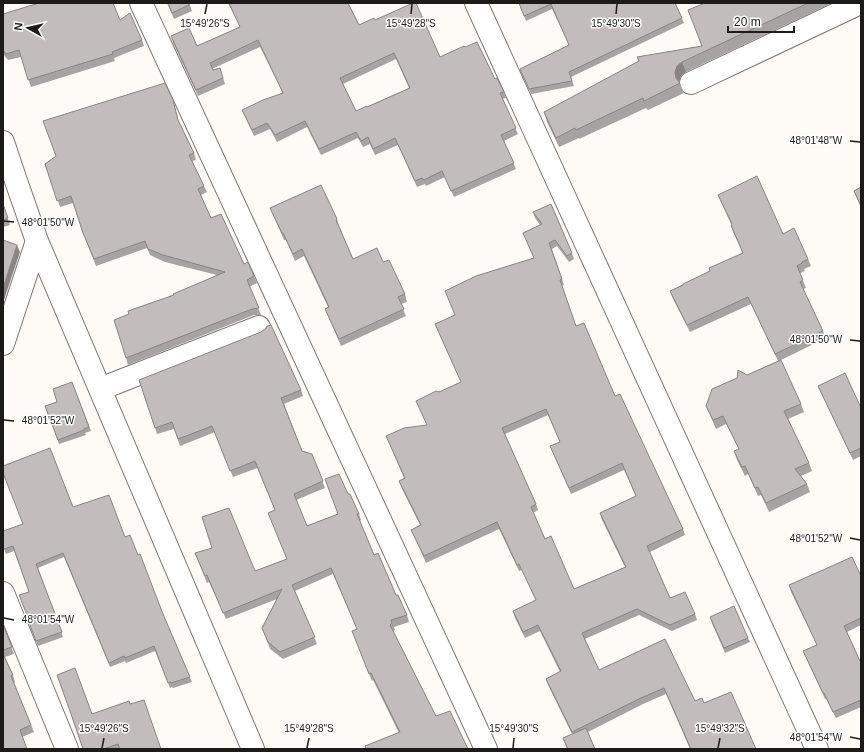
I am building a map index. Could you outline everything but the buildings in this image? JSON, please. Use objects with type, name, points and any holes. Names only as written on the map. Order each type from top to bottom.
[{"type":"street","points":[[141,3],[486,749]]},
{"type":"street","points":[[476,3],[817,749]]},
{"type":"street","points":[[690,83],[860,3]]},
{"type":"street","points":[[3,142],[38,241],[253,749]]},
{"type":"street","points":[[3,344],[38,241]]},
{"type":"street","points":[[100,389],[259,327]]},
{"type":"street","points":[[3,593],[68,749]]}]
